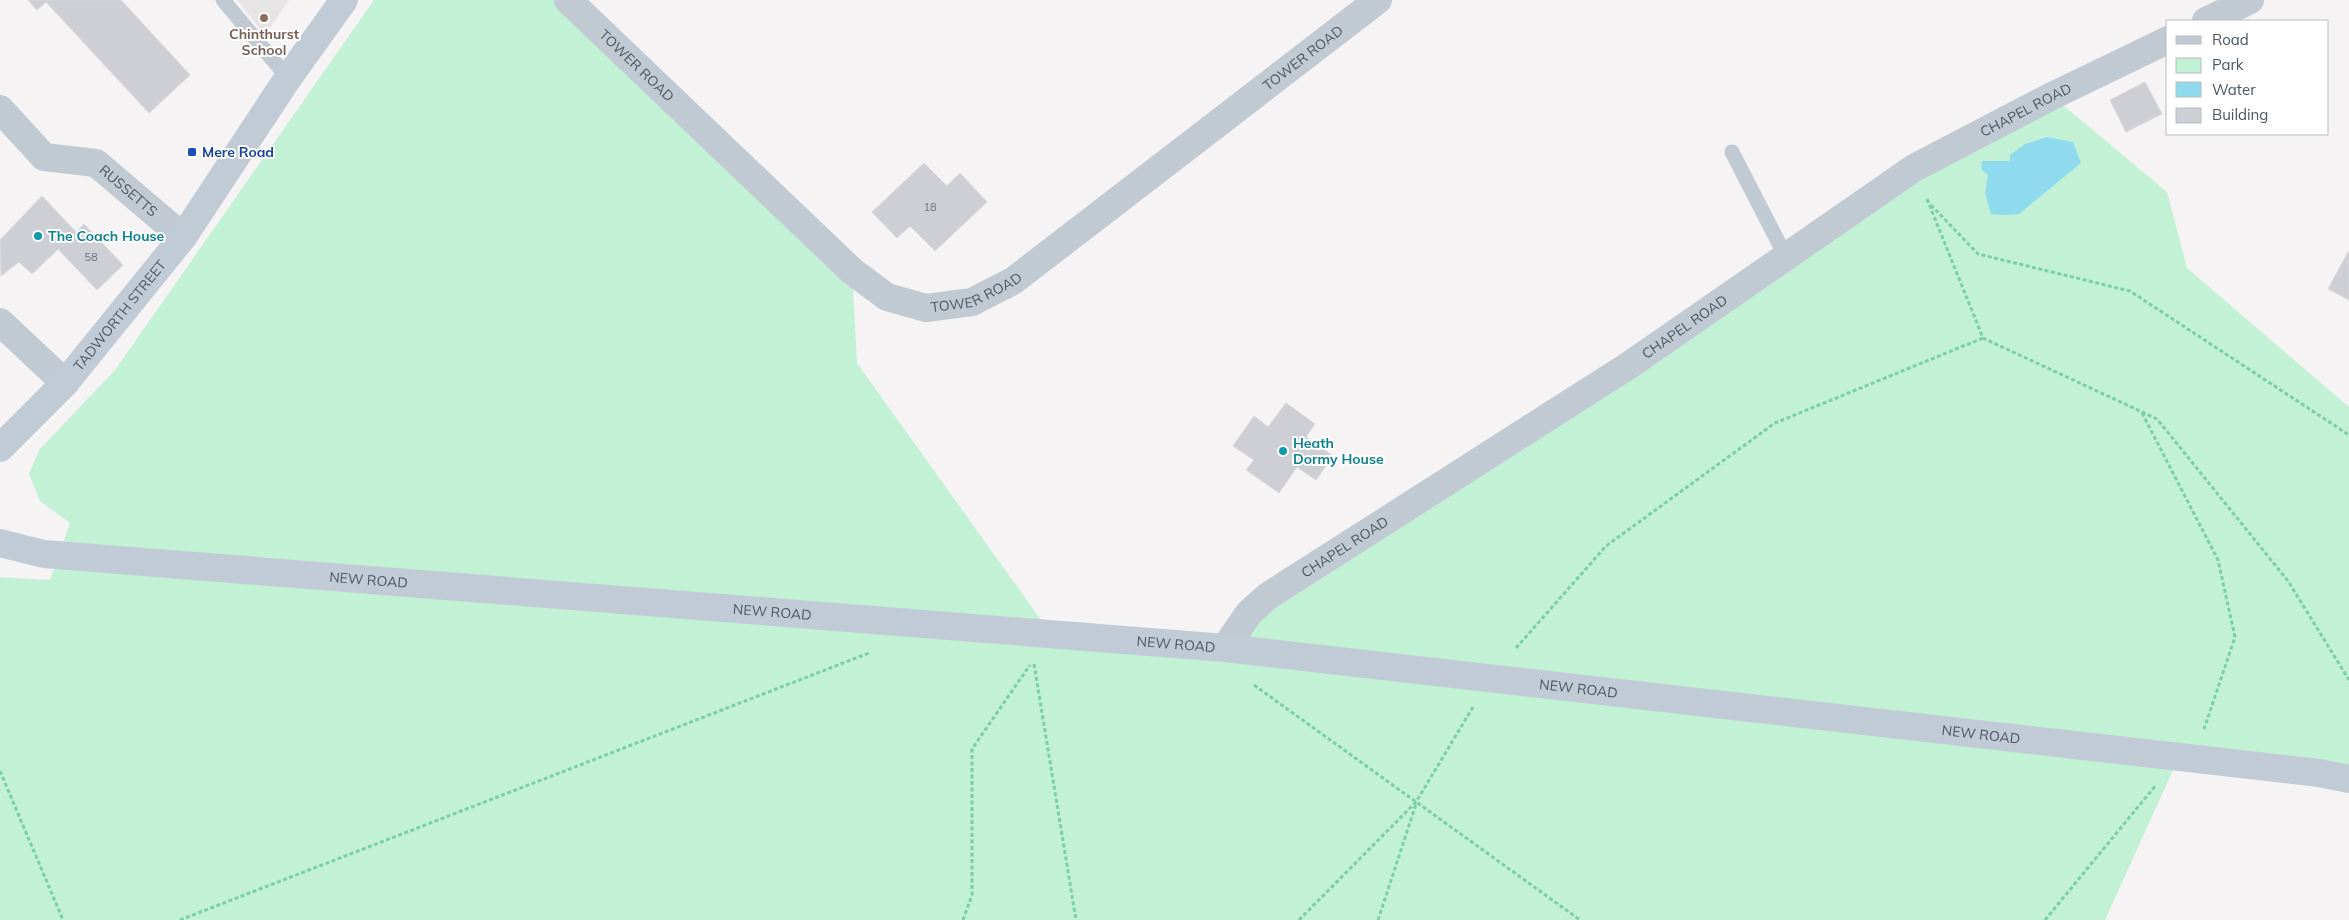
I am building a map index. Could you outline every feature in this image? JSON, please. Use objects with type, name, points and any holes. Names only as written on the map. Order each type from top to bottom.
[{"type":"main road","name":"TADWORTH STREET","points":[[0,448],[66,382],[182,237],[288,78],[344,0]]},
{"type":"main road","name":"NEW ROAD","points":[[0,543],[44,554],[1225,648],[2187,757],[2349,779]]},
{"type":"street","name":"TOWER ROAD","points":[[568,0],[852,271],[887,297],[926,308],[972,302],[1013,281],[1378,0]]},
{"type":"street","points":[[2208,20],[2248,0]]},
{"type":"street","name":"CHAPEL ROAD","points":[[1225,648],[1249,613],[1268,596],[1628,366],[1914,168],[2052,96],[2166,41]]},
{"type":"street","name":"RUSSETTS","points":[[0,108],[44,157],[96,163],[182,237]]},
{"type":"street","points":[[0,322],[66,382]]},
{"type":"lane","points":[[223,0],[288,78]]},
{"type":"lane","points":[[1732,152],[1786,257]]},
{"type":"path","points":[[1914,168],[1984,338],[2157,419],[2288,581],[2349,680]]},
{"type":"path","points":[[1914,168],[1932,207],[1978,254],[2130,292],[2349,435]]},
{"type":"path","points":[[1378,920],[1416,802],[1491,678],[1606,546],[1775,423],[1984,338]]},
{"type":"path","points":[[2045,920],[2187,757],[2234,637],[2218,560],[2142,412]]},
{"type":"path","points":[[180,920],[878,650]]},
{"type":"path","points":[[963,920],[972,895],[972,749],[1033,660],[1076,920]]},
{"type":"path","points":[[1249,681],[1580,920]]},
{"type":"path","points":[[0,771],[63,920]]},
{"type":"path","points":[[1299,920],[1416,802]]},
{"type":"shaded area","name":"Chinthurst School","points":[[237,0],[289,0],[265,35]]},
{"type":"green space","points":[[374,0],[568,0],[852,271],[857,363],[1051,634],[1225,648],[1268,596],[2052,96],[2167,192],[2187,268],[2349,407],[2349,779],[2179,757],[2105,920],[0,920],[0,577],[50,580],[70,523],[40,501],[29,474],[39,450],[115,370]]},
{"type":"water","points":[[2047,137],[2073,142],[2081,163],[2019,214],[1991,214],[1985,193],[1988,175],[1981,169],[1982,161],[2010,161],[2010,155],[2025,144]]},
{"type":"building","points":[[28,0],[121,0],[190,75],[149,113],[46,2],[37,10]]},
{"type":"building","points":[[2145,82],[2162,114],[2126,132],[2110,100]]},
{"type":"building","points":[[924,163],[947,186],[960,173],[987,202],[935,251],[910,226],[897,238],[872,212]]},
{"type":"building","name":"The Coach House","points":[[42,196],[76,232],[32,274],[19,262],[1,276],[0,240]]},
{"type":"building","points":[[84,224],[123,265],[97,290],[58,249]]},
{"type":"building","points":[[2349,253],[2349,300],[2328,289]]},
{"type":"building","name":"Heath Dormy House","points":[[1286,403],[1315,424],[1306,437],[1333,456],[1316,480],[1297,467],[1279,493],[1246,470],[1254,460],[1233,446],[1254,416],[1268,427]]},
{"type":"place","name":"Chinthurst School","points":[[264,18]]},
{"type":"place","name":"Mere Road","points":[[192,152]]},
{"type":"place","name":"The Coach House","points":[[38,236]]},
{"type":"place","name":"Heath Dormy House","points":[[1283,451]]}]
